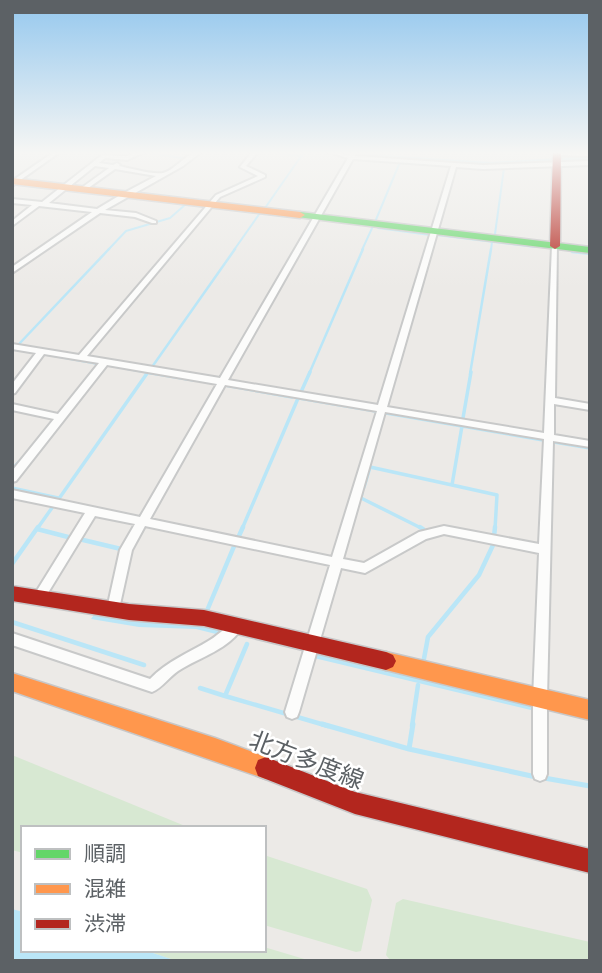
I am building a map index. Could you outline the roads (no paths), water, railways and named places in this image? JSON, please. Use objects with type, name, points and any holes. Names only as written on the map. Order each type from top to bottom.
[{"type":"main road","points":[[145,197],[590,250]]},
{"type":"main road","points":[[555,246],[556,197]]},
{"type":"main road","points":[[12,593],[157,615],[204,618],[590,710]]},
{"type":"main road","name":"北方多度線","points":[[12,682],[215,749],[355,803],[590,861]]},
{"type":"street","points":[[12,224],[56,197]]},
{"type":"street","points":[[12,271],[121,197]]},
{"type":"street","points":[[82,357],[217,197]]},
{"type":"street","points":[[113,609],[126,550],[328,197]]},
{"type":"street","points":[[292,712],[444,197]]},
{"type":"street","points":[[12,201],[136,215],[154,222]]},
{"type":"street","points":[[540,774],[547,437],[555,246]]},
{"type":"street","points":[[12,345],[590,444]]},
{"type":"street","points":[[12,391],[42,351]]},
{"type":"street","points":[[12,478],[105,361]]},
{"type":"street","points":[[549,400],[590,407]]},
{"type":"street","points":[[12,407],[60,417]]},
{"type":"street","points":[[12,494],[365,568],[423,535],[444,530],[545,550]]},
{"type":"street","points":[[39,597],[93,510]]},
{"type":"street","points":[[12,639],[152,686],[159,677],[182,660],[227,638],[237,626]]},
{"type":"water","points":[[96,612],[228,628],[224,636],[196,629],[139,627],[91,619]]},
{"type":"water","points":[[318,650],[534,703],[535,711],[314,658]]},
{"type":"water","points":[[12,909],[21,911],[21,952],[150,952],[177,961],[12,961]]},
{"type":"waterway","points":[[265,208],[272,197]]},
{"type":"waterway","points":[[375,222],[385,197]]},
{"type":"waterway","points":[[495,234],[500,197]]},
{"type":"waterway","points":[[108,250],[126,231],[170,218],[186,204]]},
{"type":"waterway","points":[[234,250],[260,213]]},
{"type":"waterway","points":[[12,227],[23,218]]},
{"type":"waterway","points":[[362,250],[373,226]]},
{"type":"waterway","points":[[378,228],[430,235]]},
{"type":"waterway","points":[[436,235],[535,247]]},
{"type":"waterway","points":[[491,250],[492,242]]},
{"type":"waterway","points":[[19,344],[109,249]]},
{"type":"waterway","points":[[152,367],[235,249]]},
{"type":"waterway","points":[[309,374],[363,249]]},
{"type":"waterway","points":[[470,374],[491,249]]},
{"type":"waterway","points":[[572,252],[590,254]]},
{"type":"waterway","points":[[44,354],[99,364]]},
{"type":"waterway","points":[[106,365],[148,372]]},
{"type":"waterway","points":[[58,500],[148,372]]},
{"type":"waterway","points":[[148,372],[156,374]]},
{"type":"waterway","points":[[148,372],[194,380]]},
{"type":"waterway","points":[[301,392],[310,372]]},
{"type":"waterway","points":[[463,418],[471,372]]},
{"type":"waterway","points":[[225,385],[292,397]]},
{"type":"waterway","points":[[242,529],[299,396]]},
{"type":"waterway","points":[[299,398],[376,411]]},
{"type":"waterway","points":[[386,413],[462,426]]},
{"type":"waterway","points":[[452,485],[462,426]]},
{"type":"waterway","points":[[462,426],[543,440]]},
{"type":"waterway","points":[[554,442],[590,448]]},
{"type":"waterway","points":[[12,470],[19,462]]},
{"type":"waterway","points":[[364,487],[370,467],[452,485]]},
{"type":"waterway","points":[[452,485],[497,495],[495,529]]},
{"type":"waterway","points":[[12,488],[58,498]]},
{"type":"waterway","points":[[362,492],[361,498],[423,529],[420,527]]},
{"type":"waterway","points":[[54,505],[37,529],[72,538]]},
{"type":"waterway","points":[[12,564],[38,527]]},
{"type":"waterway","points":[[238,538],[243,527]]},
{"type":"waterway","points":[[494,537],[495,527]]},
{"type":"waterway","points":[[79,539],[121,549]]},
{"type":"waterway","points":[[423,664],[428,637],[479,575],[494,543]]},
{"type":"waterway","points":[[206,613],[235,544]]},
{"type":"waterway","points":[[12,622],[144,665]]},
{"type":"waterway","points":[[225,696],[247,644]]},
{"type":"waterway","points":[[412,726],[418,685]]},
{"type":"waterway","points":[[200,688],[225,696]]},
{"type":"waterway","points":[[225,696],[328,726]]},
{"type":"waterway","points":[[322,724],[409,749]]},
{"type":"waterway","points":[[409,749],[413,724]]},
{"type":"waterway","points":[[409,749],[536,777]]},
{"type":"waterway","points":[[544,778],[590,786]]}]
